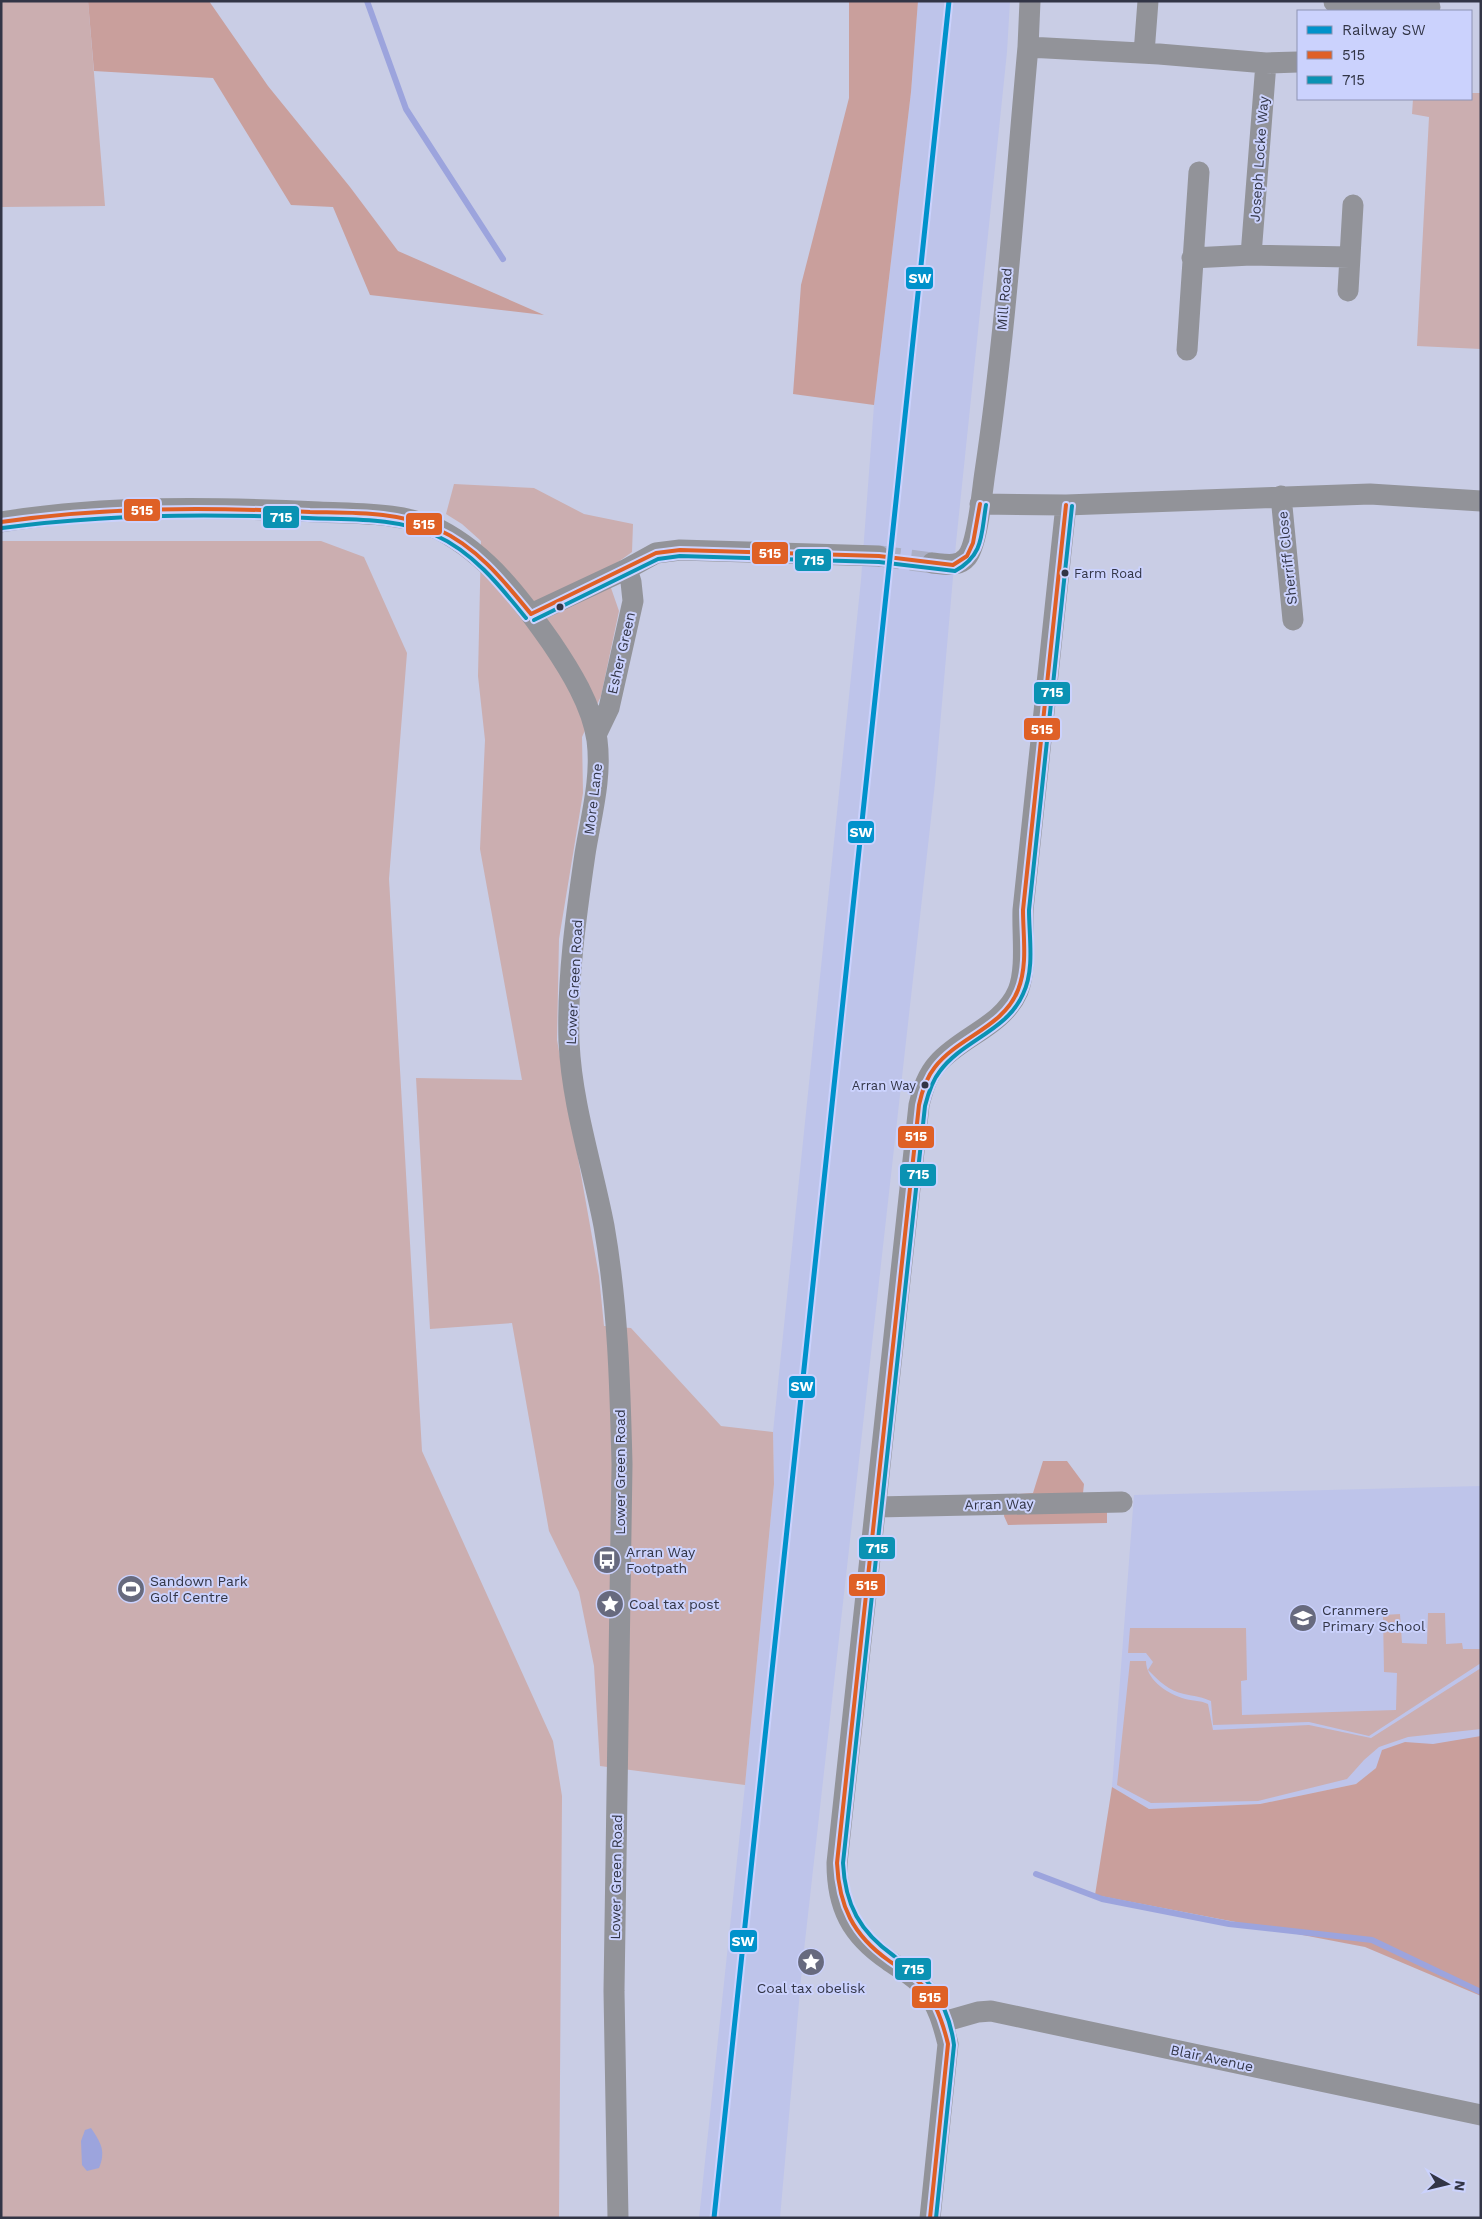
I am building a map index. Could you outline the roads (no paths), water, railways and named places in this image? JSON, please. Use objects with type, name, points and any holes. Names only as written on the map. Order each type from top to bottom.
[{"type":"street","name":"Mill Road","points":[[932,563],[953,565],[968,556],[973,543],[980,504],[994,412],[1028,47],[1030,1]]},
{"type":"street","points":[[1144,53],[1148,1]]},
{"type":"street","points":[[1333,5],[1430,7]]},
{"type":"street","points":[[1028,47],[1144,53],[1266,63],[1297,62]]},
{"type":"street","name":"Joseph Locke Way","points":[[1251,255],[1266,63]]},
{"type":"street","points":[[1186,350],[1200,172]]},
{"type":"street","points":[[1348,291],[1352,205]]},
{"type":"street","points":[[1192,258],[1251,255],[1350,257]]},
{"type":"street","points":[[980,504],[1066,505],[1370,494],[1481,501]]},
{"type":"street","name":"Sherriff Close","points":[[1280,496],[1293,620]]},
{"type":"street","points":[[930,2218],[948,2044],[943,2022],[935,2003],[923,1987],[869,1946],[853,1928],[843,1907],[837,1886],[838,1853],[919,1105],[926,1081],[938,1063],[954,1048],[994,1021],[1007,1008],[1018,990],[1022,967],[1022,910],[1066,505]]},
{"type":"street","name":"More Lane","points":[[1,522],[132,509],[279,510],[365,514],[406,519],[437,529],[466,546],[500,576],[531,614],[575,678],[596,735],[599,759],[596,792],[586,851]]},
{"type":"street","points":[[531,614],[626,569],[656,552],[680,550],[879,556]]},
{"type":"street","name":"Esher Green","points":[[596,735],[609,708],[633,602],[631,582],[626,569]]},
{"type":"street","name":"Lower Green Road","points":[[586,851],[573,944],[569,1040],[576,1106],[603,1222],[616,1314],[622,1464],[614,1991],[618,2218]]},
{"type":"street","name":"Arran Way","points":[[876,1507],[1122,1502]]},
{"type":"street","name":"Blair Avenue","points":[[943,2022],[978,2012],[992,2011],[1481,2115]]},
{"type":"waterway","points":[[367,1],[406,109],[503,259]]},
{"type":"waterway","points":[[1036,1874],[1102,1899],[1229,1924],[1372,1940],[1481,1992]]},
{"type":"tunnel","points":[[879,556],[932,563]]},
{"type":"rail line","name":"SW","points":[[714,2218],[949,1]]},
{"type":"place","name":"Farm Road","points":[[1065,573]]},
{"type":"place","name":"Arran Way","points":[[925,1085]]},
{"type":"place","name":"Arran Way Footpath","points":[[607,1560]]},
{"type":"place","name":"Sandown Park Golf Centre","points":[[131,1589]]},
{"type":"place","name":"Coal tax post","points":[[610,1604]]},
{"type":"place","name":"Cranmere Primary School","points":[[1303,1618]]},
{"type":"place","name":"Coal tax obelisk","points":[[811,1962]]}]
